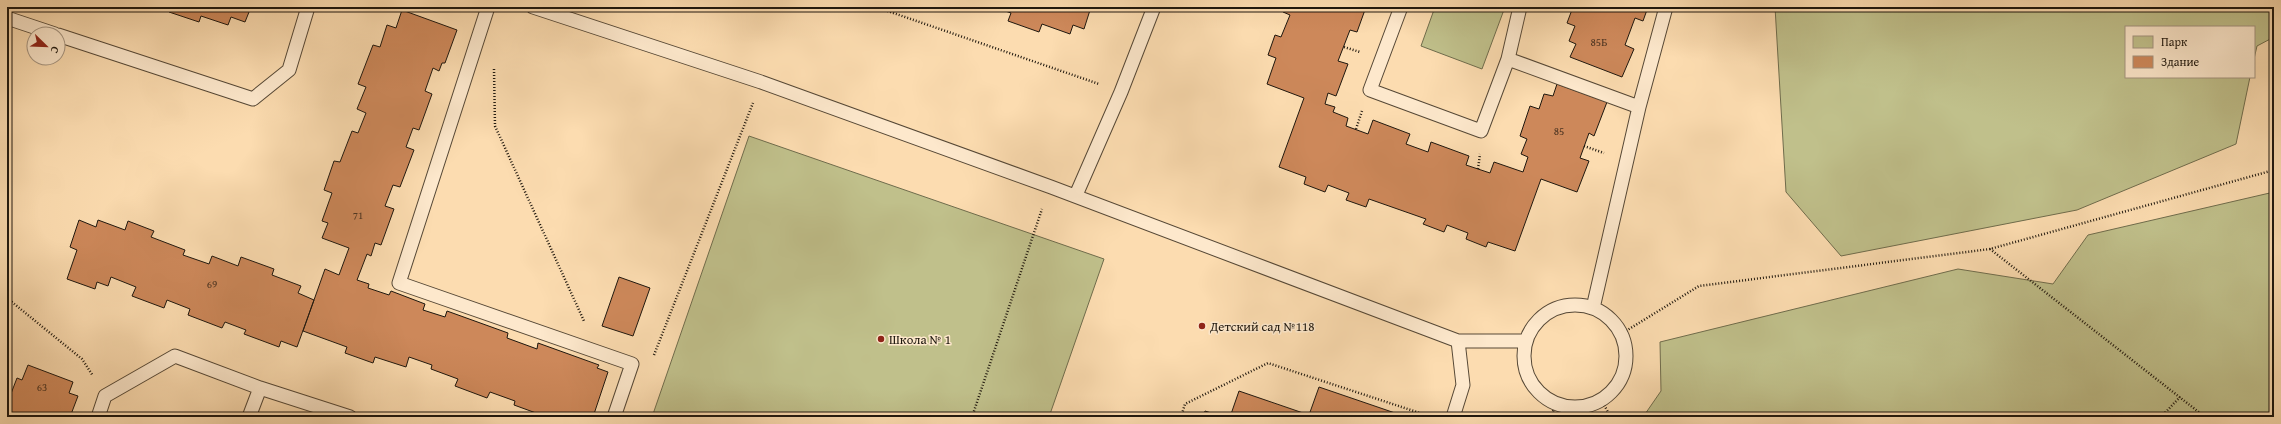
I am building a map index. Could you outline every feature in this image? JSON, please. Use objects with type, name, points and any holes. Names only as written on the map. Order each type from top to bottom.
[{"type":"lane","points":[[66,37],[253,99],[289,70],[308,7]]},
{"type":"lane","points":[[488,7],[399,283],[632,364],[614,417]]},
{"type":"lane","points":[[533,7],[761,82],[1076,195],[1458,341],[1526,341]]},
{"type":"lane","points":[[1076,195],[1121,92],[1154,7]]},
{"type":"lane","points":[[1401,7],[1370,90],[1481,131],[1508,59],[1520,7]]},
{"type":"lane","points":[[1593,308],[1640,107],[1666,7]]},
{"type":"lane","points":[[7,18],[32,26]]},
{"type":"lane","points":[[1508,59],[1640,107]]},
{"type":"lane","points":[[1576,304],[1593,308],[1609,318],[1621,334],[1626,349],[1626,364],[1621,378],[1612,391],[1600,400],[1586,406],[1571,407],[1556,403],[1542,396],[1532,385],[1526,371],[1524,356],[1526,341],[1534,326],[1545,314],[1560,307],[1576,304]]},
{"type":"lane","points":[[1453,417],[1463,386],[1458,341]]},
{"type":"lane","points":[[98,417],[105,396],[175,356],[260,388],[350,417]]},
{"type":"lane","points":[[249,417],[260,388]]},
{"type":"path","points":[[876,7],[1121,92]]},
{"type":"path","points":[[494,62],[495,126],[583,320],[588,325]]},
{"type":"path","points":[[653,358],[761,82]]},
{"type":"path","points":[[1621,334],[1700,286],[1990,249],[2274,170]]},
{"type":"path","points":[[972,417],[1051,186]]},
{"type":"path","points":[[1990,249],[2205,417]]},
{"type":"path","points":[[7,298],[82,359]]},
{"type":"path","points":[[1180,417],[1185,404],[1268,363],[1434,417]]},
{"type":"path","points":[[2162,417],[2180,397]]},
{"type":"path","points":[[1600,400],[1611,417]]},
{"type":"path","points":[[1551,417],[1556,403]]},
{"type":"green space","points":[[1435,7],[1505,7],[1482,69],[1421,46]]},
{"type":"green space","points":[[1775,7],[2274,7],[2274,37],[2257,46],[2255,55],[2255,26],[2125,26],[2125,78],[2250,78],[2236,144],[2077,210],[1841,256],[1786,192]]},
{"type":"green space","name":"Школа № 1","points":[[749,136],[1104,259],[1049,417],[652,417]]},
{"type":"green space","points":[[2274,192],[2274,417],[1643,417],[1661,391],[1660,342],[1958,269],[2053,284],[2088,235]]},
{"type":"building","points":[[171,7],[251,7],[245,22],[231,17],[228,25],[201,16],[199,22],[169,12]]},
{"type":"building","points":[[994,7],[1091,7],[1084,29],[1073,25],[1070,34],[1042,24],[1039,32],[1008,21],[1011,13]]},
{"type":"building","points":[[1285,7],[1366,7],[1357,32],[1350,30],[1338,61],[1348,64],[1336,96],[1328,93],[1325,104],[1335,107],[1333,112],[1348,118],[1346,126],[1368,134],[1373,120],[1410,134],[1406,144],[1428,152],[1431,142],[1469,156],[1466,165],[1490,173],[1494,162],[1523,172],[1528,157],[1521,154],[1527,139],[1520,136],[1530,106],[1539,109],[1544,94],[1553,96],[1557,84],[1607,102],[1594,136],[1589,133],[1580,158],[1589,161],[1577,192],[1541,179],[1515,251],[1488,242],[1486,247],[1466,239],[1468,233],[1447,225],[1444,232],[1423,224],[1426,219],[1369,199],[1366,207],[1346,200],[1349,193],[1328,185],[1325,192],[1304,184],[1306,177],[1279,167],[1304,98],[1267,84],[1276,58],[1268,55],[1275,35],[1281,37],[1290,15],[1283,12]]},
{"type":"building","points":[[1573,7],[1648,7],[1643,21],[1635,18],[1625,45],[1634,49],[1622,77],[1570,57],[1576,44],[1569,41],[1575,26],[1567,23]]},
{"type":"building","points":[[402,10],[457,30],[445,63],[442,63],[439,71],[433,68],[425,91],[432,94],[419,130],[413,128],[406,147],[414,150],[400,187],[393,185],[385,206],[394,209],[381,245],[375,243],[371,256],[367,254],[357,280],[369,284],[368,288],[389,295],[391,291],[425,304],[423,310],[445,317],[447,311],[508,333],[507,338],[537,349],[538,343],[599,365],[597,368],[608,372],[593,417],[562,417],[550,413],[547,417],[514,405],[515,401],[490,392],[487,398],[455,386],[458,379],[431,369],[432,365],[409,357],[406,367],[375,357],[373,363],[345,353],[347,347],[303,331],[325,269],[339,275],[349,248],[322,238],[328,223],[322,221],[332,193],[324,190],[334,161],[340,162],[352,131],[358,133],[366,113],[357,109],[366,87],[358,84],[373,45],[380,47],[387,25],[396,28]]},
{"type":"building","points":[[79,220],[96,227],[98,220],[125,230],[128,221],[154,231],[151,237],[185,250],[183,255],[209,264],[212,256],[238,266],[241,257],[274,269],[272,275],[301,286],[298,293],[314,300],[297,347],[281,341],[279,347],[244,334],[246,330],[225,322],[222,328],[188,315],[190,309],[167,300],[164,308],[132,296],[136,287],[111,277],[108,286],[97,282],[95,289],[67,279],[77,250],[70,247]]},
{"type":"building","points":[[619,277],[650,288],[633,336],[602,326]]},
{"type":"building","points":[[28,365],[73,382],[69,393],[78,396],[70,417],[7,417],[7,404],[17,378],[22,380]]},
{"type":"building","points":[[1319,387],[1398,414],[1397,417],[1230,417],[1239,391],[1309,415]]},
{"type":"building","points":[[1205,411],[1224,417],[1203,417]]},
{"type":"place","name":"Детский сад №118","points":[[1202,326]]},
{"type":"place","name":"Школа № 1","points":[[881,339]]}]
